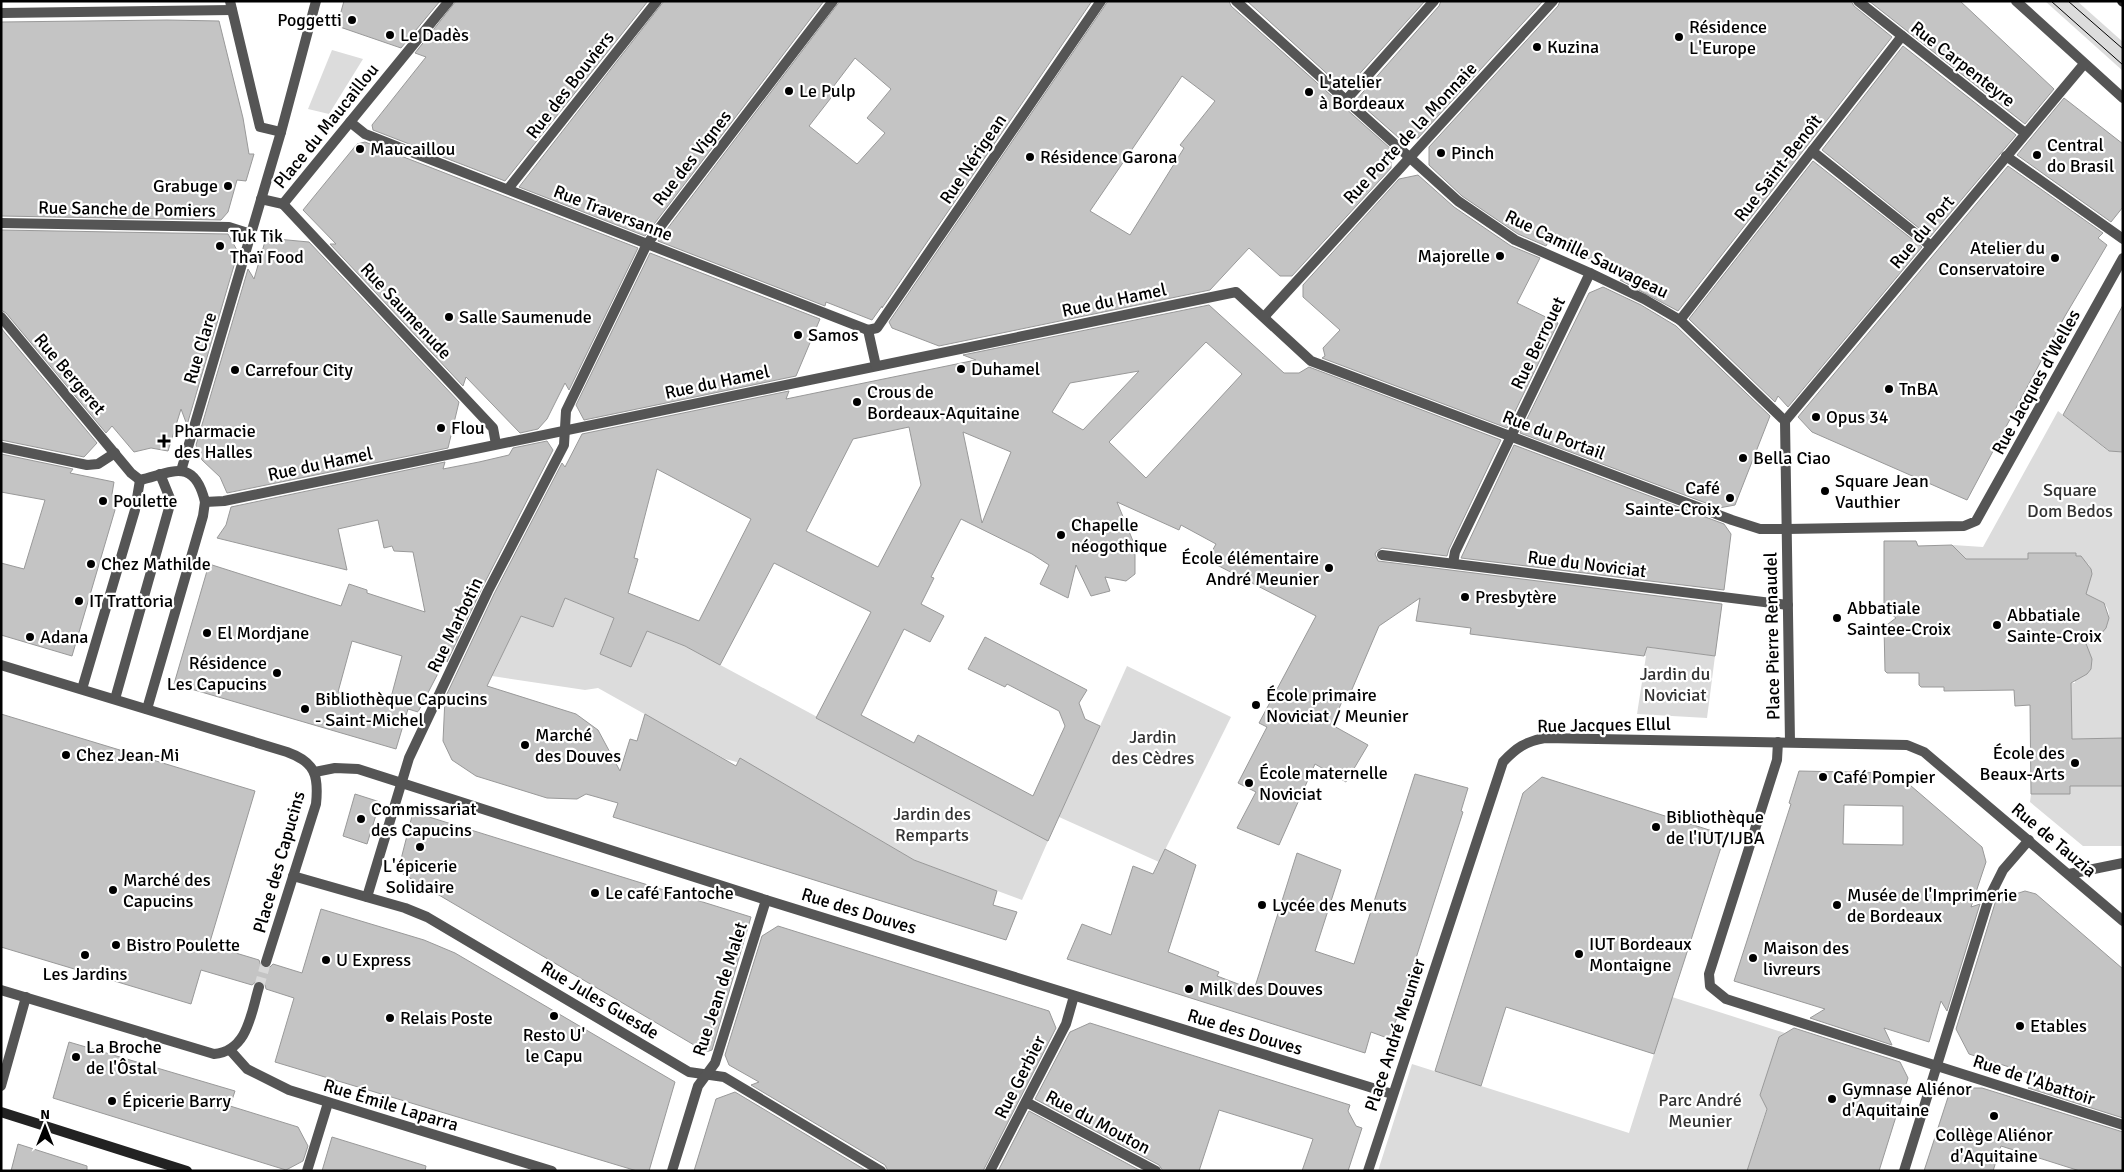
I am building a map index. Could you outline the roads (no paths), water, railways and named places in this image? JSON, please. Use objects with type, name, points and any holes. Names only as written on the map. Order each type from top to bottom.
[{"type":"main road","points":[[1,1112],[187,1171]]},
{"type":"street","name":"Place du Maucaillou","points":[[251,234],[316,1]]},
{"type":"street","name":"Place du Maucaillou","points":[[261,199],[283,204],[449,1]]},
{"type":"street","name":"Rue des Bouviers","points":[[508,189],[657,1]]},
{"type":"street","name":"Rue des Vignes","points":[[565,430],[566,411],[647,244],[833,1]]},
{"type":"street","name":"Rue Nérigean","points":[[868,330],[877,328],[1101,1]]},
{"type":"street","name":"Rue Camille Sauvageau","points":[[1236,1],[1409,158],[1458,201],[1488,224],[1538,251],[1590,272],[1644,299],[1680,320],[1785,420]]},
{"type":"street","points":[[1346,100],[1434,1]]},
{"type":"street","name":"Rue Porte de la Monnaie","points":[[1264,317],[1553,1]]},
{"type":"street","name":"Rue Carpenteyre","points":[[1858,1],[2026,133]]},
{"type":"street","points":[[2016,1],[2123,98]]},
{"type":"street","name":"Place du Maucaillou","points":[[231,6],[260,126],[281,132]]},
{"type":"street","points":[[1,13],[231,6]]},
{"type":"street","name":"Rue Saint-Benoît","points":[[1680,320],[1902,36]]},
{"type":"street","name":"Rue du Port","points":[[1785,420],[2084,64]]},
{"type":"street","name":"Rue Traversanne","points":[[350,122],[365,134],[868,330]]},
{"type":"street","points":[[1812,151],[1931,246]]},
{"type":"street","points":[[2006,156],[2123,239]]},
{"type":"street","name":"Rue Saumenude","points":[[283,204],[493,428],[496,444]]},
{"type":"street","name":"Rue Sanche de Pomiers","points":[[1,223],[229,227],[251,234]]},
{"type":"street","name":"Rue Clare","points":[[181,471],[251,234]]},
{"type":"street","name":"Rue Jacques d'Welles","points":[[1976,521],[2123,258]]},
{"type":"street","name":"Rue Berrouet","points":[[1453,563],[1455,552],[1590,272]]},
{"type":"street","name":"Rue du Hamel","points":[[205,502],[224,501],[1236,292],[1264,317]]},
{"type":"street","name":"Rue Bergeret","points":[[1,317],[114,452]]},
{"type":"street","name":"Rue du Portail","points":[[1264,317],[1311,361],[1732,520],[1760,528],[1787,529]]},
{"type":"street","points":[[868,330],[876,366]]},
{"type":"street","name":"Place Pierre Renaudel","points":[[1785,420],[1790,742]]},
{"type":"street","name":"Rue Marbotin","points":[[367,897],[409,758],[488,592],[564,445],[565,430]]},
{"type":"street","points":[[1,447],[87,465],[98,464],[114,452],[131,473],[140,480]]},
{"type":"street","points":[[140,480],[174,470],[181,471],[195,479],[203,492],[205,502],[203,516],[147,709]]},
{"type":"street","points":[[115,700],[170,501],[160,474]]},
{"type":"street","points":[[82,689],[134,510],[140,480]]},
{"type":"street","name":"Place Pierre Renaudel","points":[[1787,529],[1964,526],[1976,521]]},
{"type":"street","name":"Rue du Noviciat","points":[[1382,555],[1788,605]]},
{"type":"street","name":"Place des Capucins","points":[[1,665],[299,756],[309,764],[315,772],[318,788],[316,804],[266,962]]},
{"type":"street","name":"Rue Jacques Ellul","points":[[1453,910],[1503,762],[1516,748],[1531,741],[1545,738],[1778,742]]},
{"type":"street","name":"Place Pierre Renaudel","points":[[1778,742],[1888,744]]},
{"type":"street","name":"Rue de l'Abattoir","points":[[1778,742],[1777,760],[1709,974],[1710,986],[1726,999],[2123,1125]]},
{"type":"street","name":"Rue de Tauzia","points":[[1888,744],[1907,745],[1924,752],[2123,920]]},
{"type":"street","name":"Rue des Douves","points":[[315,772],[335,768],[358,770],[766,900],[1392,1094]]},
{"type":"street","points":[[1904,1171],[1989,898],[2003,870],[2029,840]]},
{"type":"street","points":[[2068,874],[2123,863]]},
{"type":"street","name":"Rue Jules Guesde","points":[[293,876],[367,897],[427,917],[689,1072],[724,1077],[881,1171]]},
{"type":"street","name":"Rue Jean de Malet","points":[[672,1171],[698,1086],[715,1063],[766,900]]},
{"type":"street","name":"Place André Meunier","points":[[1368,1171],[1453,910]]},
{"type":"street","points":[[1,990],[214,1054],[230,1050],[240,1042],[259,987]]},
{"type":"street","name":"Rue Gerbier","points":[[990,1171],[1066,1024],[1074,996]]},
{"type":"street","points":[[1,1086],[26,997]]},
{"type":"street","name":"Rue Émile Laparra","points":[[230,1050],[247,1069],[277,1085],[328,1103],[552,1171]]},
{"type":"street","name":"Rue du Mouton","points":[[1026,1102],[1156,1171]]},
{"type":"street","points":[[308,1171],[328,1103]]},
{"type":"tunnel","points":[[259,987],[266,962]]},
{"type":"tram line","points":[[2051,1],[2123,65]]},
{"type":"tram line","points":[[2068,1],[2123,49]]},
{"type":"place","name":"Poggetti","points":[[352,20]]},
{"type":"place","name":"Le Dadès","points":[[390,35]]},
{"type":"place","name":"Résidence L'Europe","points":[[1679,37]]},
{"type":"place","name":"Kuzina","points":[[1537,47]]},
{"type":"place","name":"Le Pulp","points":[[789,91]]},
{"type":"place","name":"L'atelier à Bordeaux","points":[[1309,92]]},
{"type":"place","name":"Maucaillou","points":[[360,149]]},
{"type":"place","name":"Pinch","points":[[1441,153]]},
{"type":"place","name":"Central do Brasil","points":[[2037,155]]},
{"type":"place","name":"Résidence Garona","points":[[1030,157]]},
{"type":"place","name":"Grabuge","points":[[228,186]]},
{"type":"place","name":"Tuk Tik Thaï Food","points":[[220,246]]},
{"type":"place","name":"Majorelle","points":[[1500,256]]},
{"type":"place","name":"Atelier du Conservatoire","points":[[2055,258]]},
{"type":"place","name":"Salle Saumenude","points":[[449,317]]},
{"type":"place","name":"Samos","points":[[798,335]]},
{"type":"place","name":"Duhamel","points":[[961,369]]},
{"type":"place","name":"Carrefour City","points":[[235,370]]},
{"type":"place","name":"TnBA","points":[[1889,389]]},
{"type":"place","name":"Crous de Bordeaux-Aquitaine","points":[[857,402]]},
{"type":"place","name":"Opus 34","points":[[1816,417]]},
{"type":"place","name":"Flou","points":[[441,428]]},
{"type":"place","name":"Pharmacie des Halles","points":[[164,441]]},
{"type":"place","name":"Bella Ciao","points":[[1743,458]]},
{"type":"place","name":"Square Jean Vauthier","points":[[1825,491]]},
{"type":"place","name":"Café Sainte-Croix","points":[[1730,498]]},
{"type":"place","name":"Poulette","points":[[103,501]]},
{"type":"place","name":"Chapelle néogothique","points":[[1061,535]]},
{"type":"place","name":"Chez Mathilde","points":[[91,564]]},
{"type":"place","name":"École élémentaire André Meunier","points":[[1329,568]]},
{"type":"place","name":"Presbytère","points":[[1465,597]]},
{"type":"place","name":"IT Trattoria","points":[[79,601]]},
{"type":"place","name":"Abbatiale Saintee-Croix","points":[[1837,618]]},
{"type":"place","name":"Abbatiale Sainte-Croix","points":[[1997,625]]},
{"type":"place","name":"El Mordjane","points":[[207,633]]},
{"type":"place","name":"Adana","points":[[30,637]]},
{"type":"place","name":"Résidence Les Capucins","points":[[277,673]]},
{"type":"place","name":"École primaire Noviciat / Meunier","points":[[1256,705]]},
{"type":"place","name":"Bibliothèque Capucins - Saint-Michel","points":[[305,709]]},
{"type":"place","name":"Marché des Douves","points":[[525,745]]},
{"type":"place","name":"Chez Jean-Mi","points":[[66,755]]},
{"type":"place","name":"École des Beaux-Arts","points":[[2075,763]]},
{"type":"place","name":"Café Pompier","points":[[1823,777]]},
{"type":"place","name":"École maternelle Noviciat","points":[[1249,783]]},
{"type":"place","name":"Commissariat des Capucins","points":[[361,819]]},
{"type":"place","name":"Bibliothèque de l'IUT/IJBA","points":[[1656,827]]},
{"type":"place","name":"L'épicerie Solidaire","points":[[420,847]]},
{"type":"place","name":"Marché des Capucins","points":[[113,890]]},
{"type":"place","name":"Le café Fantoche","points":[[595,893]]},
{"type":"place","name":"Lycée des Menuts","points":[[1262,905]]},
{"type":"place","name":"Musée de l'Imprimerie de Bordeaux","points":[[1837,905]]},
{"type":"place","name":"Bistro Poulette","points":[[116,945]]},
{"type":"place","name":"IUT Bordeaux Montaigne","points":[[1579,954]]},
{"type":"place","name":"Les Jardins","points":[[85,955]]},
{"type":"place","name":"Maison des livreurs","points":[[1753,958]]},
{"type":"place","name":"U Express","points":[[326,960]]},
{"type":"place","name":"Milk des Douves","points":[[1189,989]]},
{"type":"place","name":"Resto U' le Capu","points":[[554,1016]]},
{"type":"place","name":"Relais Poste","points":[[390,1018]]},
{"type":"place","name":"Etables","points":[[2020,1026]]},
{"type":"place","name":"La Broche de l'Ôstal","points":[[76,1057]]},
{"type":"place","name":"Gymnase Aliénor d'Aquitaine","points":[[1832,1099]]},
{"type":"place","name":"Épicerie Barry","points":[[112,1101]]},
{"type":"place","name":"Collège Aliénor d'Aquitaine","points":[[1994,1116]]},
{"type":"park label","name":"Square Dom Bedos","points":[[2070,500]]},
{"type":"park label","name":"Jardin du Noviciat","points":[[1675,684]]},
{"type":"park label","name":"Jardin des Cèdres","points":[[1153,748]]},
{"type":"park label","name":"Jardin des Remparts","points":[[932,824]]},
{"type":"park label","name":"Parc André Meunier","points":[[1700,1110]]}]
